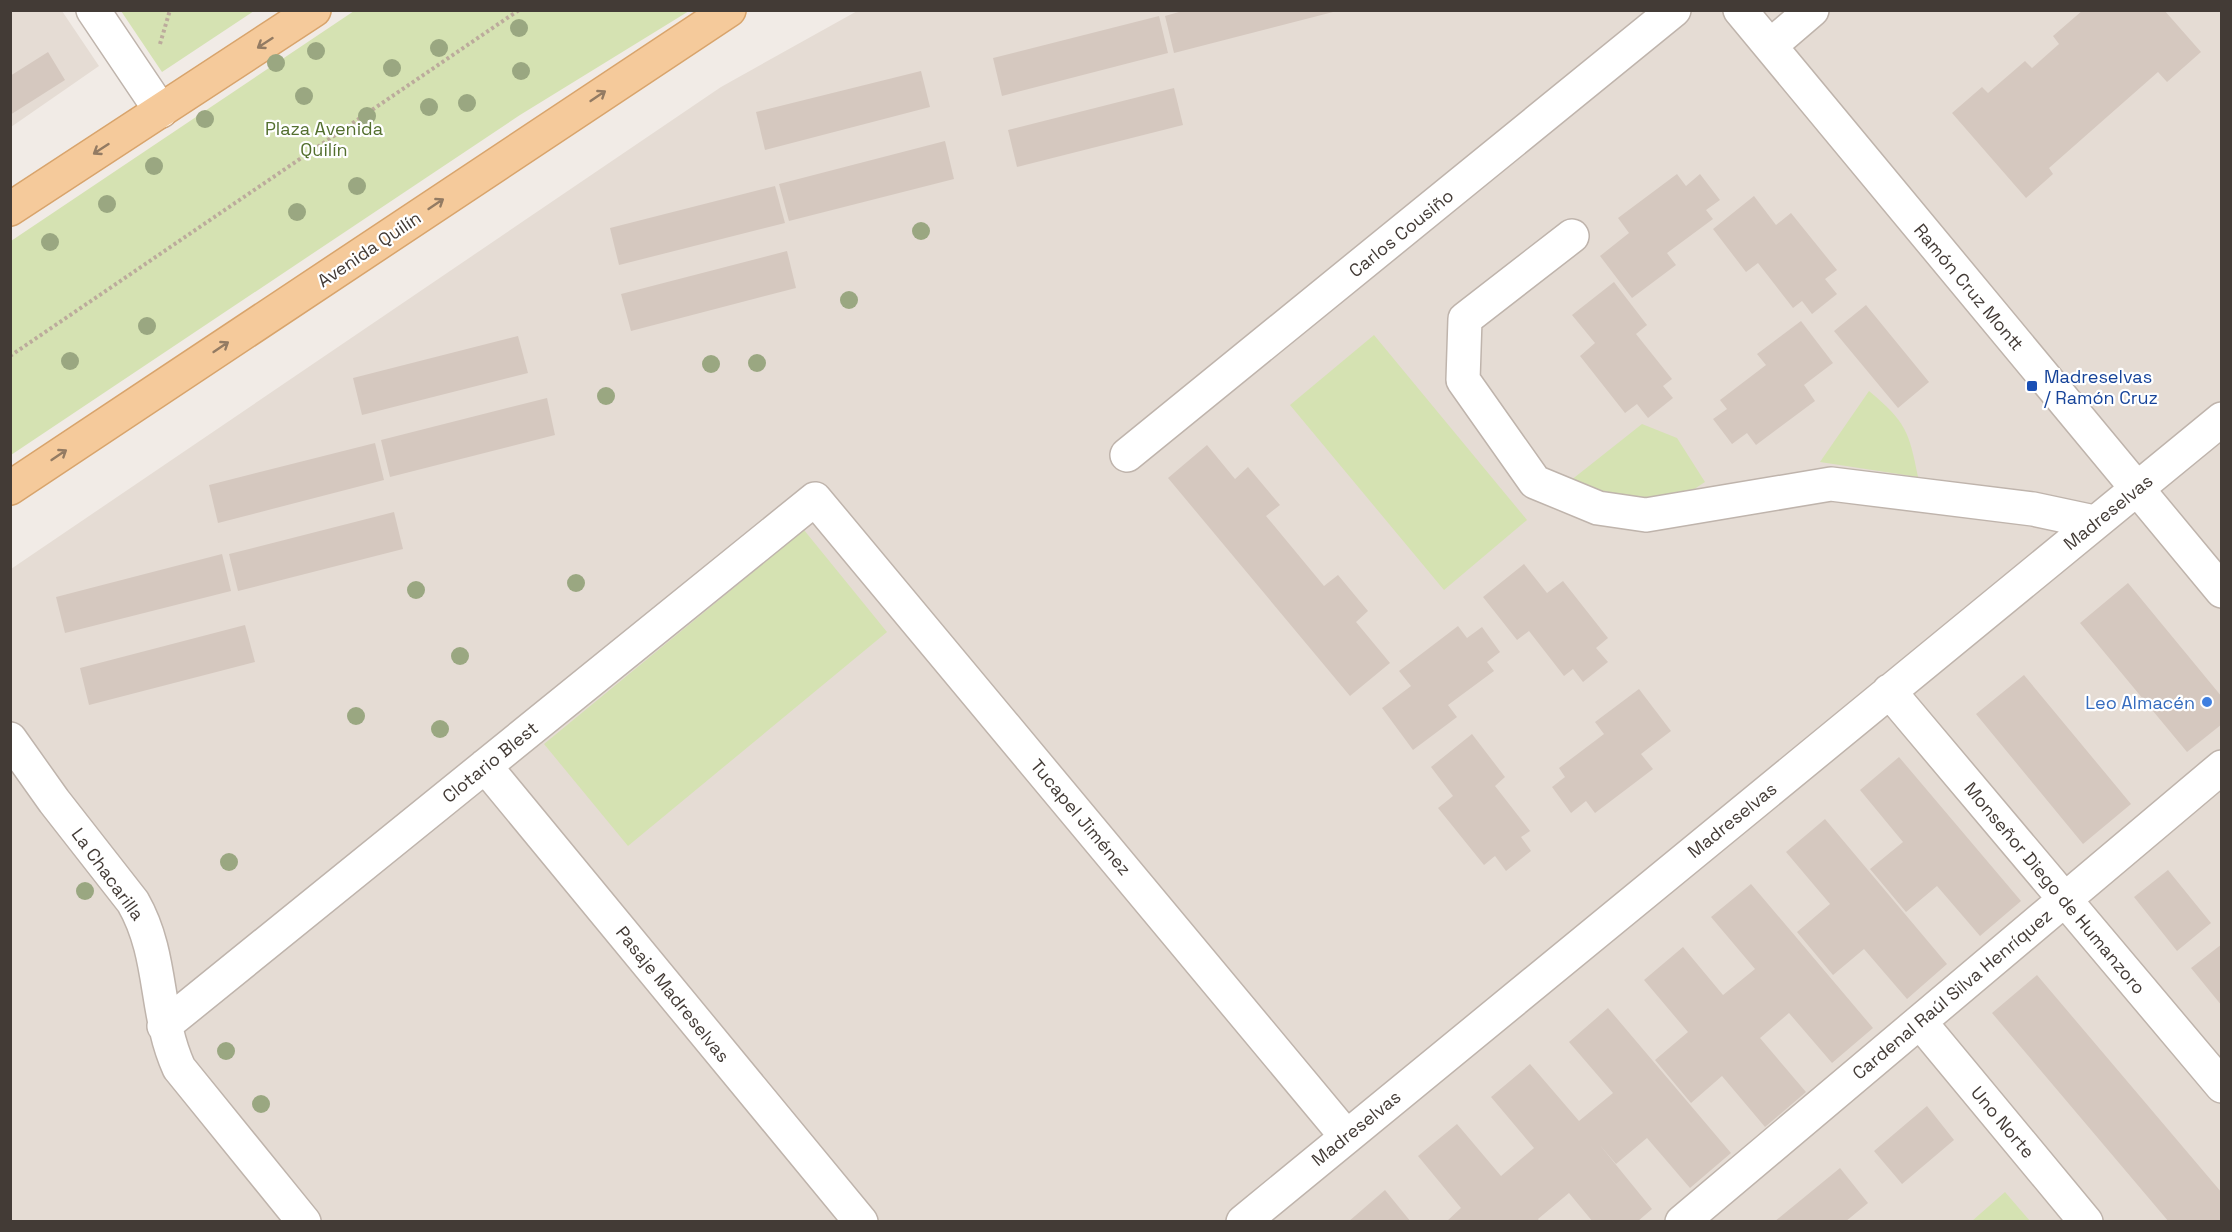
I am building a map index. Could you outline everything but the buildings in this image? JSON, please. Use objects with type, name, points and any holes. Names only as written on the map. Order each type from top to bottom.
[{"type":"main road","points":[[10,209],[314,10]]},
{"type":"main road","name":"Avenida Quilín","points":[[10,488],[729,10]]},
{"type":"street","points":[[93,10],[161,111]]},
{"type":"street","name":"Carlos Cousiño","points":[[1127,455],[1674,10]]},
{"type":"street","name":"Ramón Cruz Montt","points":[[1740,10],[2222,591]]},
{"type":"street","points":[[1770,46],[1812,10]]},
{"type":"street","points":[[1572,236],[1465,319],[1463,380],[1535,483],[1598,508],[1646,515],[1831,484],[2033,509],[2094,522]]},
{"type":"street","name":"Madreselvas","points":[[1243,1221],[2222,419]]},
{"type":"street","name":"Clotario Blest","points":[[164,1026],[815,499]]},
{"type":"street","name":"Tucapel Jiménez","points":[[815,499],[1346,1136]]},
{"type":"street","name":"Monseñor Diego de Humanzoro","points":[[1889,691],[2222,1086]]},
{"type":"street","name":"La Chacarilla","points":[[10,739],[54,801],[133,902],[143,920],[156,961],[164,1026],[171,1052],[188,1082],[304,1221]]},
{"type":"street","name":"Pasaje Madreselvas","points":[[485,766],[861,1221]]},
{"type":"street","name":"Cardenal Raúl Silva Henríquez","points":[[1682,1221],[2222,767]]},
{"type":"street","name":"Uno Norte","points":[[1920,1022],[2086,1221]]},
{"type":"path","points":[[157,54],[170,10]]},
{"type":"path","points":[[10,356],[519,10]]},
{"type":"shaded area","points":[[859,10],[2221,11],[2221,1221],[11,1222],[11,569],[721,87]]},
{"type":"shaded area","points":[[11,11],[62,11],[99,66],[11,127]]},
{"type":"green space","points":[[121,11],[254,11],[162,72]]},
{"type":"green space","name":"Plaza Avenida Quilín","points":[[354,11],[689,11],[520,115],[11,455],[11,241]]},
{"type":"green space","points":[[1374,335],[1527,520],[1444,590],[1290,405]]},
{"type":"green space","points":[[1869,391],[1891,411],[1904,428],[1912,449],[1918,477],[1820,462]]},
{"type":"green space","points":[[1642,424],[1677,438],[1705,482],[1682,497],[1648,502],[1592,495],[1570,481]]},
{"type":"green space","points":[[804,530],[887,632],[628,846],[544,744]]},
{"type":"green space","points":[[2005,1192],[2030,1221],[1972,1221]]},
{"type":"place","name":"Madreselvas / Ramón Cruz","points":[[2032,386]]},
{"type":"place","name":"Leo Almacén","points":[[2207,702]]}]
